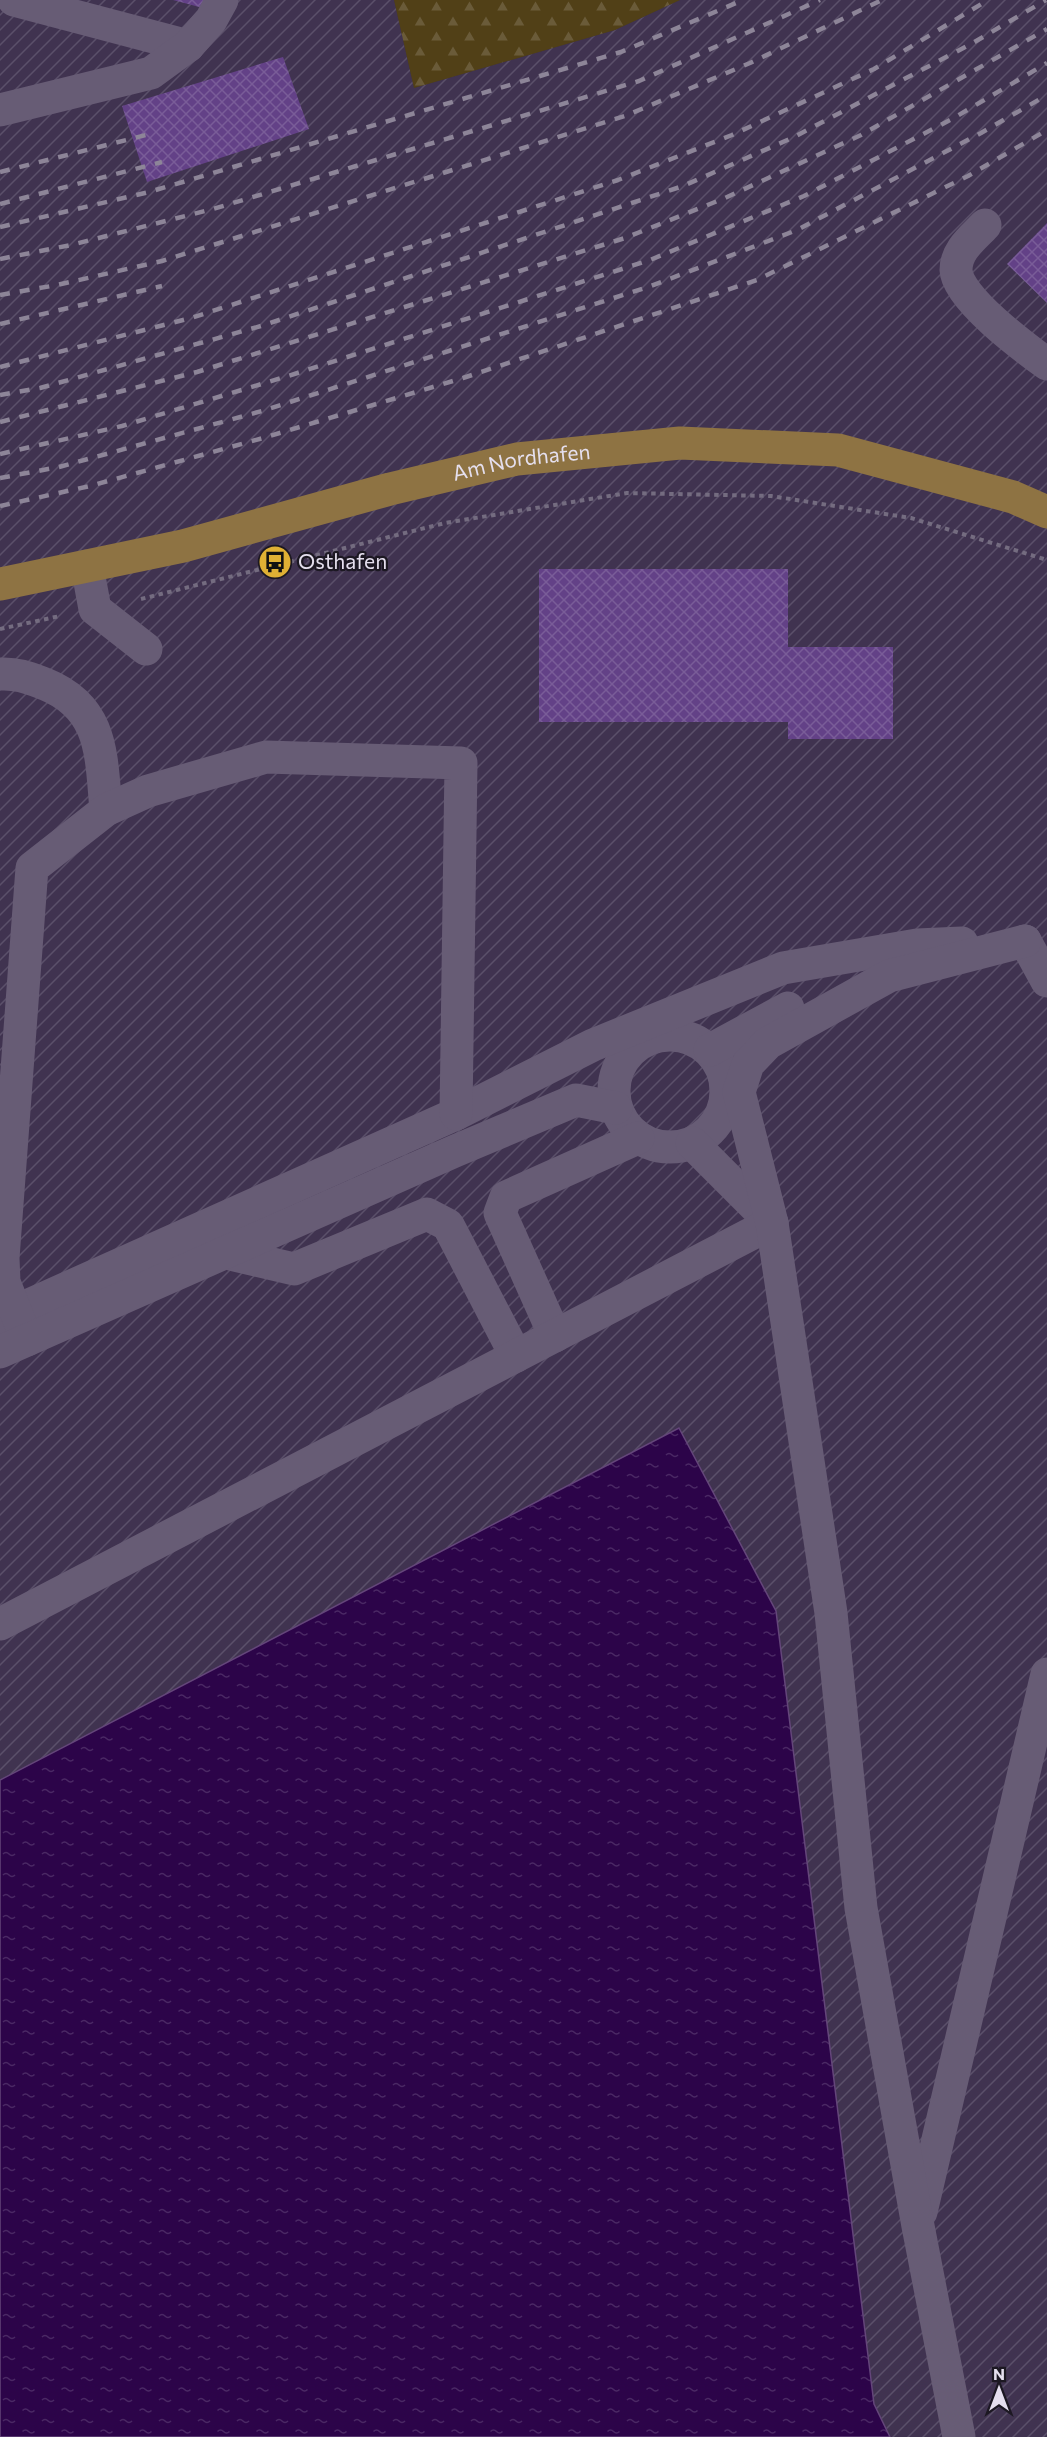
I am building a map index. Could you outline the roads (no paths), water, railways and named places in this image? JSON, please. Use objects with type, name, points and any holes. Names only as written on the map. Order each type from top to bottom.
[{"type":"main road","name":"Am Nordhafen","points":[[0,584],[183,546],[390,489],[517,459],[680,443],[838,450],[1012,497],[1047,512]]},
{"type":"lane","points":[[14,0],[189,46]]},
{"type":"lane","points":[[0,110],[151,73],[189,46],[212,20],[222,0]]},
{"type":"lane","points":[[985,225],[961,249],[956,270],[963,290],[1011,338],[1047,364]]},
{"type":"lane","points":[[87,566],[95,609],[146,649]]},
{"type":"lane","points":[[0,674],[17,673],[60,690],[86,713],[100,747],[106,810]]},
{"type":"lane","points":[[0,696],[60,690]]},
{"type":"lane","points":[[456,1114],[461,763],[266,757],[148,791],[106,810],[32,868],[3,1258],[4,1282],[14,1346],[576,1100],[616,1108]]},
{"type":"lane","points":[[8,1314],[456,1114],[593,1045],[783,968],[917,945],[1036,943]]},
{"type":"lane","points":[[710,1050],[820,991],[1036,943]]},
{"type":"lane","points":[[1036,943],[1047,981]]},
{"type":"lane","points":[[676,1034],[694,1040],[710,1050],[721,1065],[727,1083],[726,1102],[719,1119],[708,1134],[692,1143],[673,1147],[655,1145],[638,1138],[625,1124],[616,1108],[613,1090],[617,1071],[626,1055],[640,1043],[657,1036],[676,1034],[849,955]]},
{"type":"lane","points":[[889,976],[768,1043],[748,1064],[739,1092],[772,1223],[831,1613],[861,1908],[918,2226],[959,2437]]},
{"type":"lane","points":[[488,1098],[617,1071]]},
{"type":"lane","points":[[719,1119],[772,1223]]},
{"type":"lane","points":[[555,1336],[500,1213],[506,1197],[638,1138]]},
{"type":"lane","points":[[692,1143],[772,1223]]},
{"type":"lane","points":[[226,1253],[294,1269],[427,1214],[448,1225],[516,1356]]},
{"type":"lane","points":[[0,1624],[772,1223]]},
{"type":"lane","points":[[918,2226],[1047,1674]]},
{"type":"water","points":[[679,1428],[776,1611],[874,2404],[890,2437],[0,2437],[0,1780]]},
{"type":"railway","points":[[0,227],[149,192],[621,52],[743,0]]},
{"type":"railway","points":[[0,259],[71,245],[213,209],[639,81],[820,0]]},
{"type":"railway","points":[[0,295],[57,285],[162,261],[625,116],[750,63],[882,0]]},
{"type":"railway","points":[[0,367],[191,318],[618,180],[732,135],[874,69],[988,0]]},
{"type":"railway","points":[[0,395],[40,388],[261,326],[683,186],[792,138],[971,44],[1046,0]]},
{"type":"railway","points":[[0,422],[197,372],[625,238],[725,198],[861,135],[1047,29]]},
{"type":"railway","points":[[0,454],[122,426],[288,376],[650,260],[804,196],[952,119],[1047,63]]},
{"type":"railway","points":[[0,478],[59,467],[262,411],[651,286],[797,230],[981,133],[1047,95]]},
{"type":"railway","points":[[0,506],[90,486],[263,438],[463,378],[757,280],[968,176],[1047,130]]},
{"type":"railway","points":[[0,172],[154,133]]},
{"type":"railway","points":[[0,204],[162,162]]},
{"type":"railway","points":[[0,324],[162,286]]},
{"type":"place","name":"Osthafen","points":[[275,562]]}]
